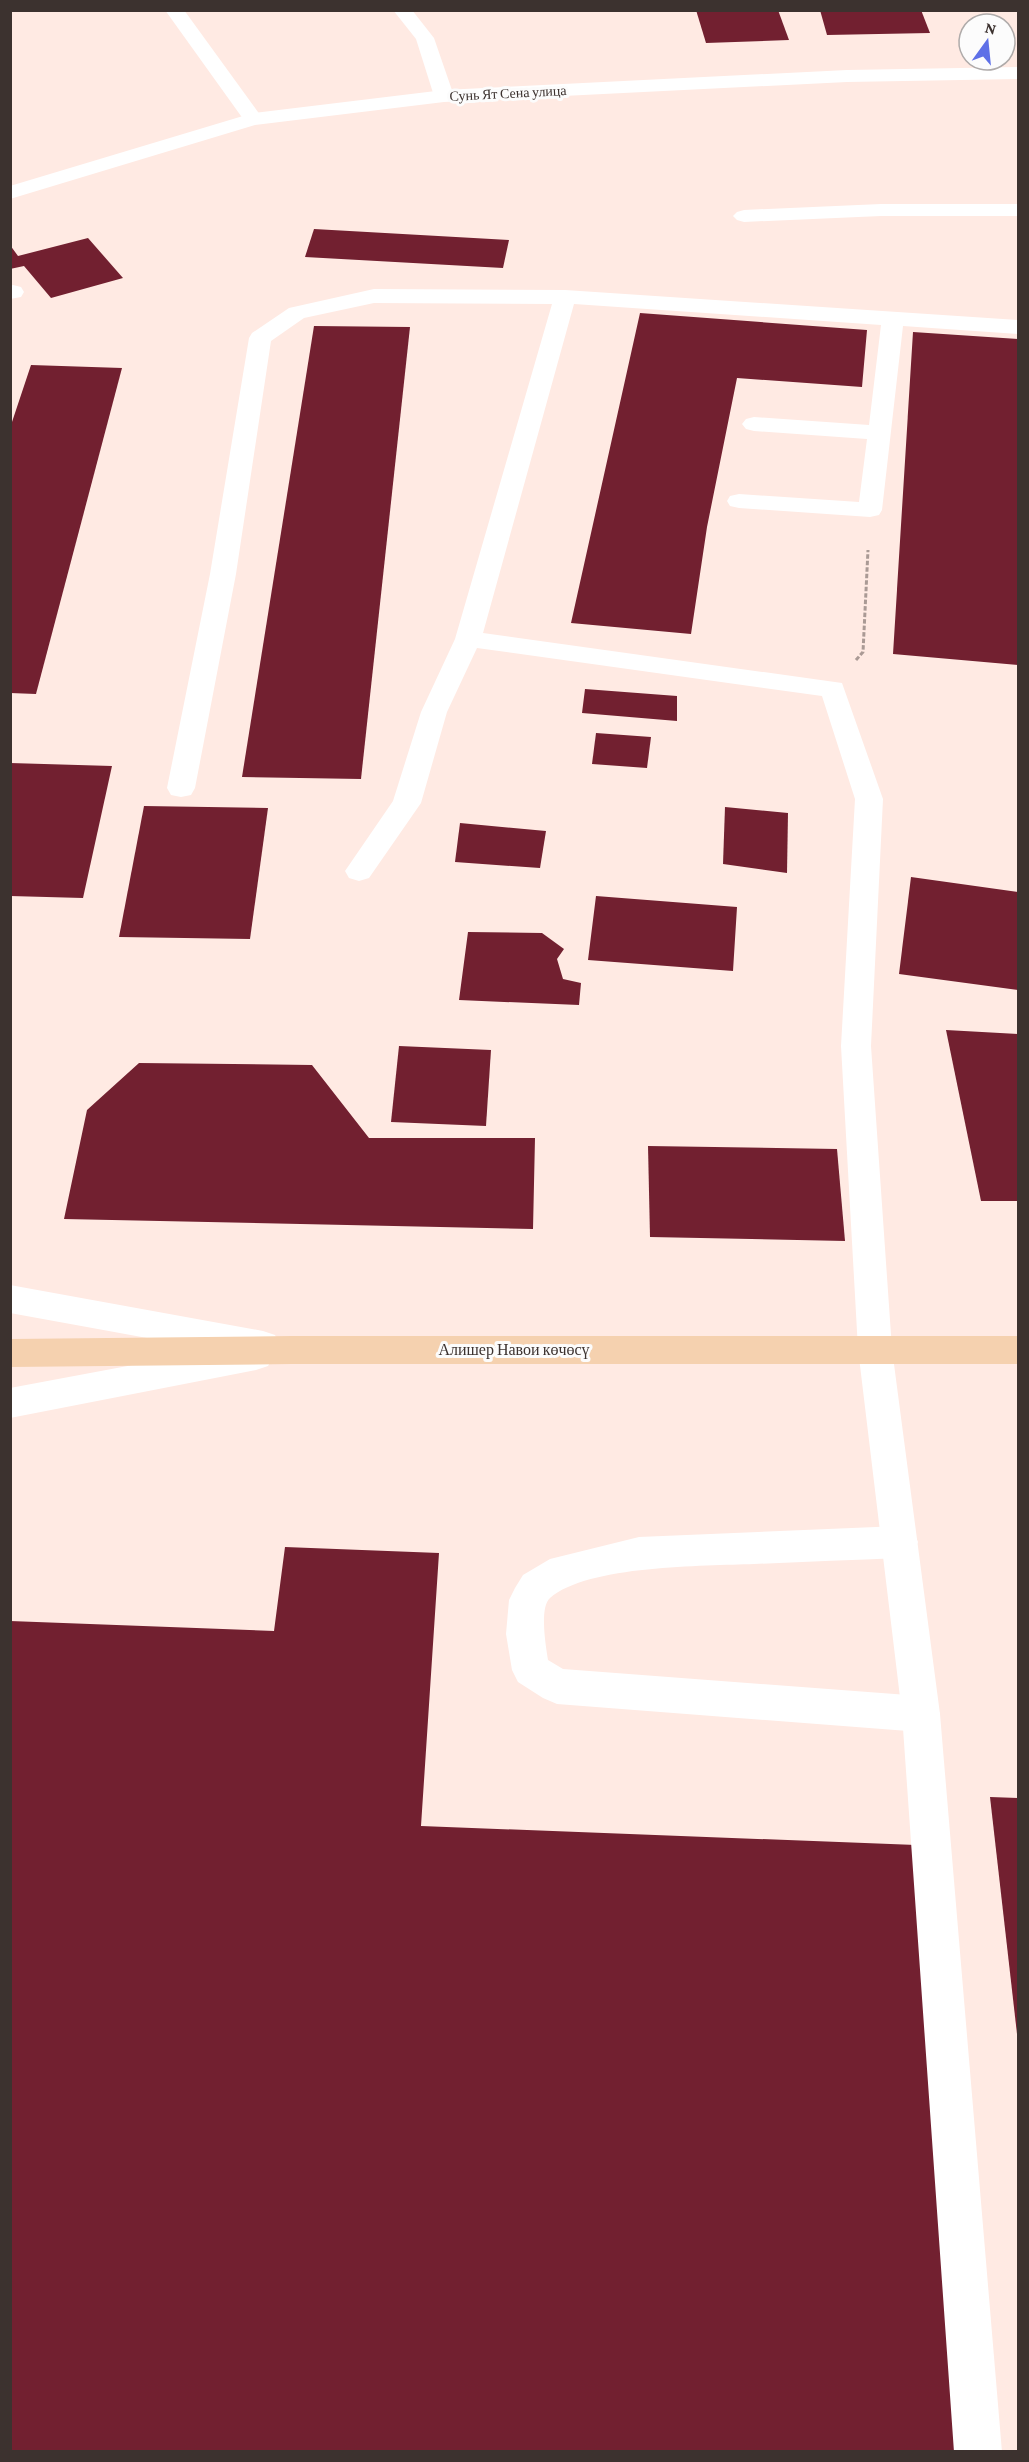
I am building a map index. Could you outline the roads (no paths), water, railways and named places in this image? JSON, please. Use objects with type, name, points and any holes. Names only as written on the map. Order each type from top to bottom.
[{"type":"main road","name":"Алишер Навои көчөсү","points":[[10,1353],[292,1350],[1018,1350]]},
{"type":"street","points":[[174,10],[253,119]]},
{"type":"street","points":[[402,10],[425,38],[444,96]]},
{"type":"street","name":"Сунь Ят Сена улица","points":[[10,193],[253,119],[444,96],[847,76],[1018,73]]},
{"type":"street","points":[[744,216],[881,210],[1018,210]]},
{"type":"street","points":[[181,788],[223,573],[260,338],[297,312],[374,296],[565,297],[1018,327]]},
{"type":"street","points":[[359,871],[407,803],[434,712],[468,639],[565,297]]},
{"type":"street","points":[[739,501],[870,510],[893,318]]},
{"type":"street","points":[[754,424],[880,433]]},
{"type":"street","points":[[468,639],[833,689],[869,799],[856,1046],[875,1349],[921,1714],[978,2451]]},
{"type":"street","points":[[10,1299],[292,1350]]},
{"type":"street","points":[[10,1402],[292,1350]]},
{"type":"street","points":[[900,1542],[639,1553],[563,1571],[536,1587],[528,1600],[525,1634],[531,1670],[557,1686],[921,1714]]}]
